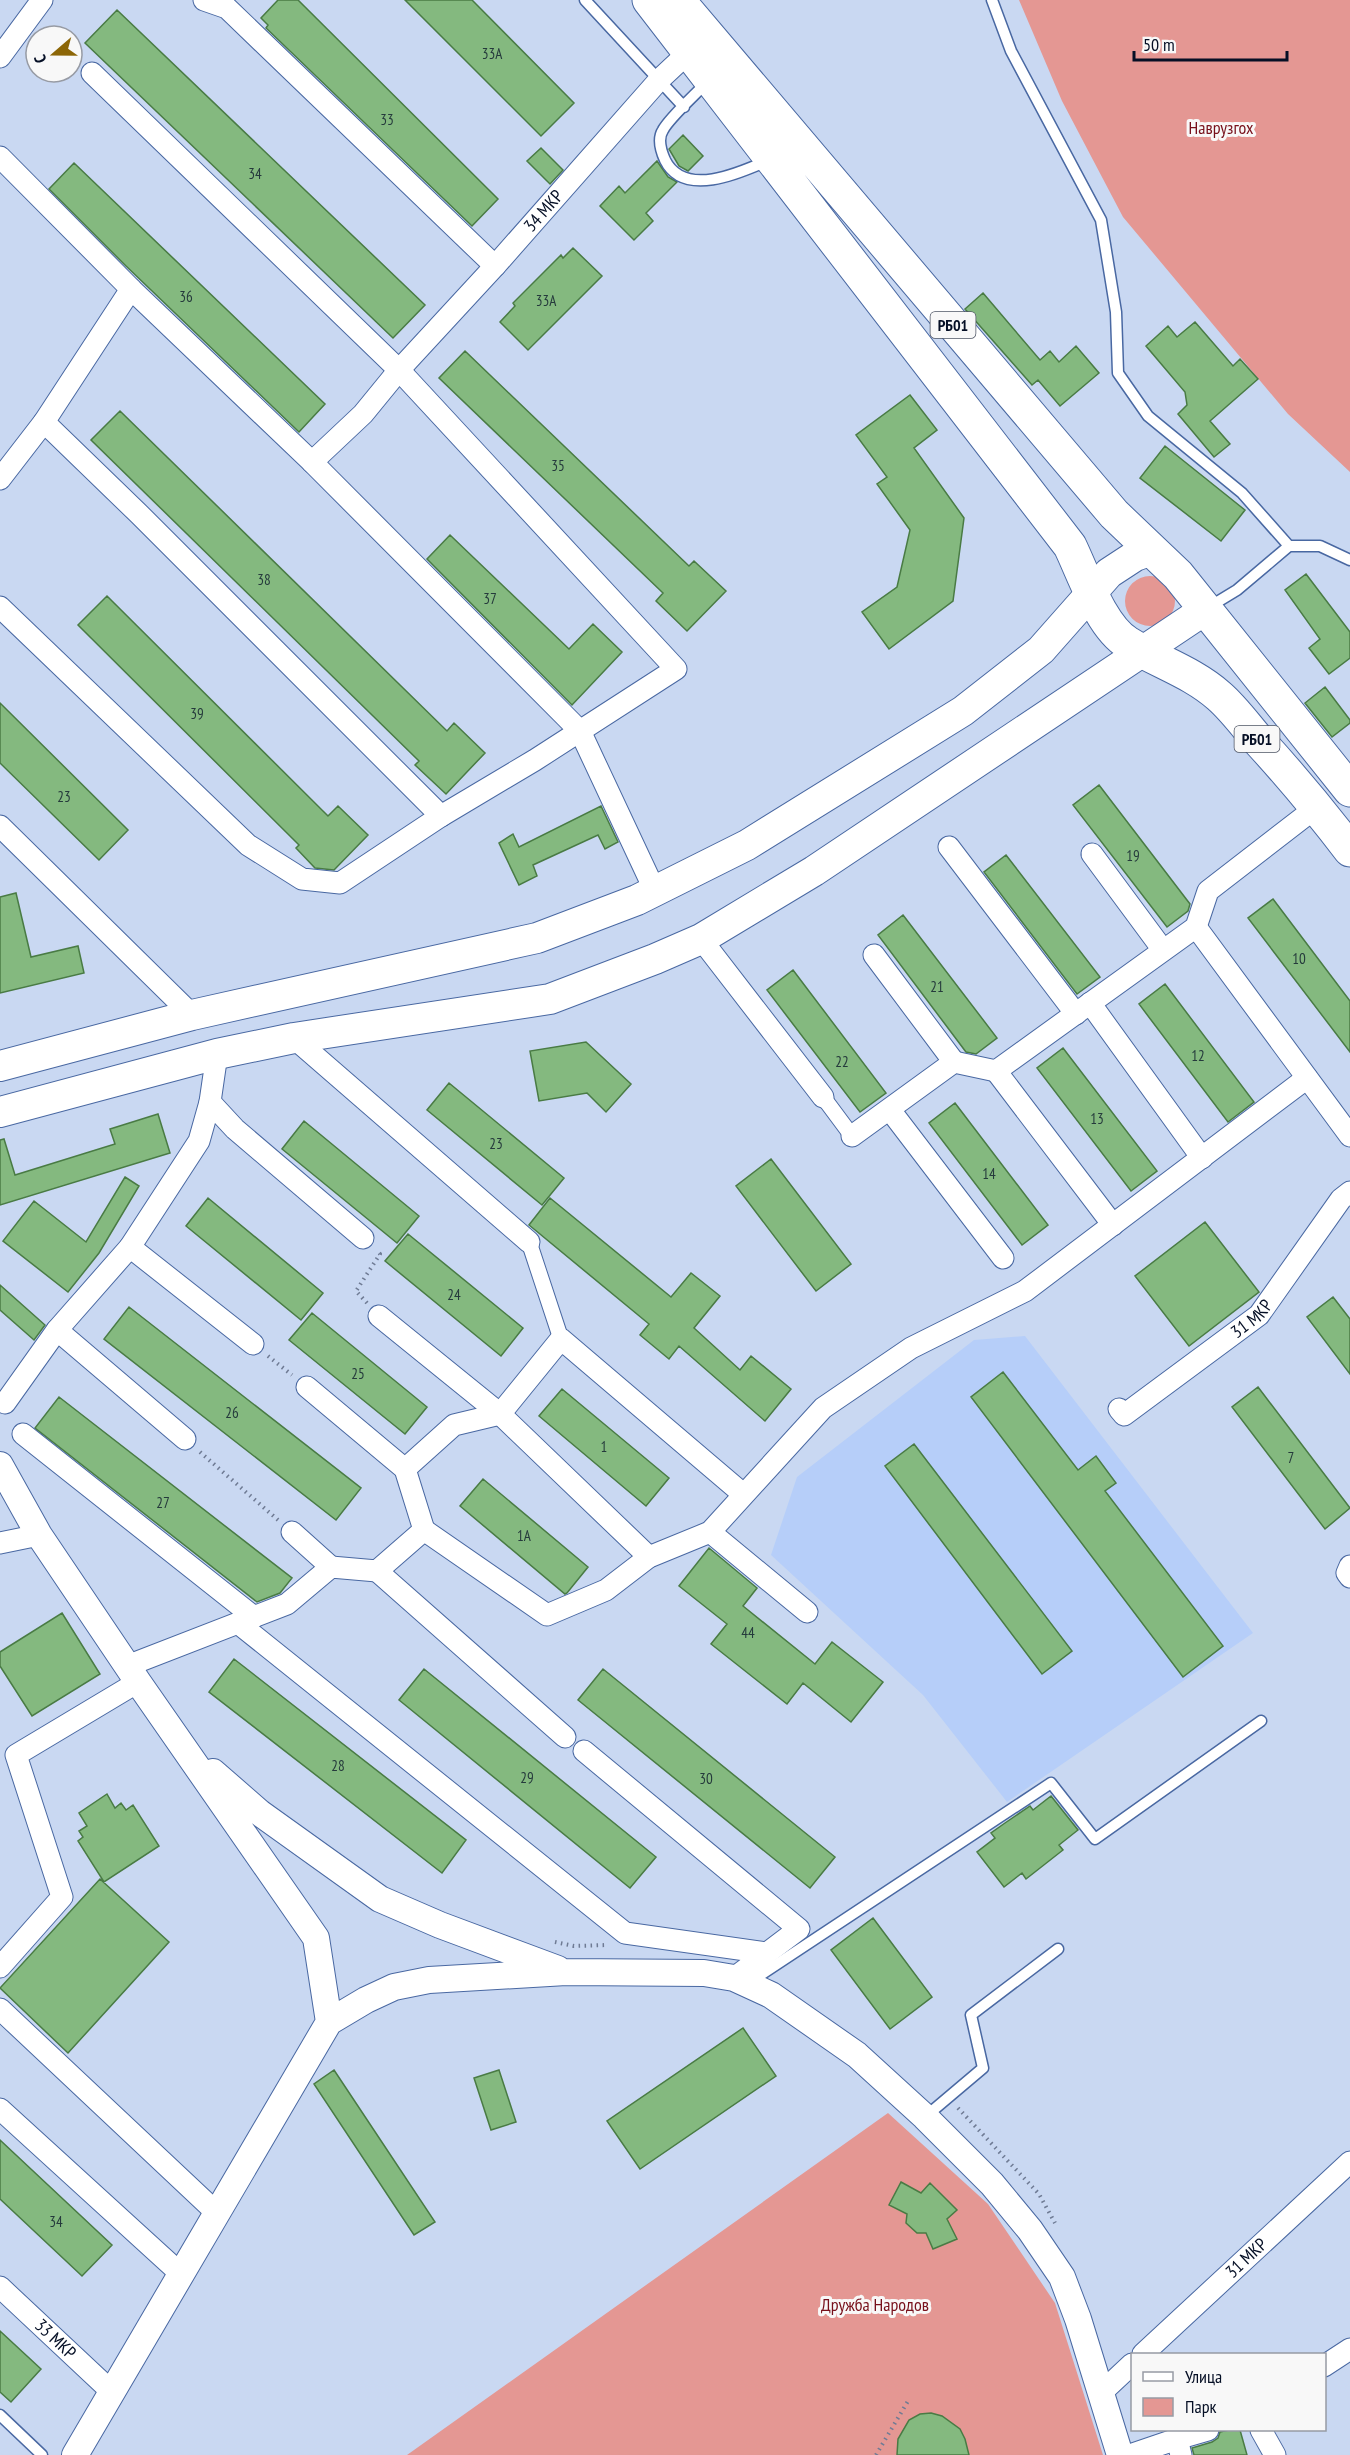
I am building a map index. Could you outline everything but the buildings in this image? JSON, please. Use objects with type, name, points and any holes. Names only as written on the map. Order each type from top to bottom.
[{"type":"highway","name":"РБ01","points":[[649,0],[698,42],[1114,514],[1178,575],[1350,790]]},
{"type":"highway","name":"РБ01","points":[[678,0],[698,42],[711,78],[1070,546],[1092,590],[1097,607],[1112,628],[1127,642],[1185,672],[1220,696],[1318,807],[1350,850]]},
{"type":"main road","points":[[0,1066],[192,1015],[537,938],[655,891],[747,845],[963,711],[1041,650],[1092,590],[1120,564],[1152,550]]},
{"type":"main road","points":[[0,1112],[217,1054],[294,1038],[550,999],[701,939],[814,871],[1206,609]]},
{"type":"street","points":[[0,57],[42,0]]},
{"type":"street","points":[[204,0],[227,8],[495,266]]},
{"type":"street","name":"34 МКР","points":[[312,462],[363,414],[399,370],[495,266],[659,80],[698,42]]},
{"type":"street","points":[[0,607],[248,845],[302,879],[340,883],[441,816],[676,669],[399,370],[92,73]]},
{"type":"street","points":[[0,157],[131,289],[312,462],[580,731],[655,891]]},
{"type":"street","points":[[0,479],[44,422],[131,289]]},
{"type":"street","points":[[44,422],[173,547],[441,816]]},
{"type":"street","points":[[996,1071],[1196,927],[1208,891],[1318,807]]},
{"type":"street","points":[[0,826],[192,1015]]},
{"type":"street","points":[[950,847],[1083,1008],[1202,1158]]},
{"type":"street","points":[[1092,854],[1163,950]]},
{"type":"street","points":[[1196,927],[1350,1136]]},
{"type":"street","points":[[701,939],[852,1136],[954,1062]]},
{"type":"street","points":[[874,955],[954,1062],[996,1071],[1113,1225]]},
{"type":"street","points":[[294,1038],[529,1242],[561,1339],[743,1494]]},
{"type":"street","points":[[5,1403],[57,1330],[130,1247],[199,1140],[210,1102],[217,1054]]},
{"type":"street","points":[[307,1387],[405,1469],[424,1530],[547,1615],[606,1590],[649,1557],[710,1532],[823,1408],[911,1348],[1025,1291],[1307,1078]]},
{"type":"street","points":[[210,1102],[235,1129],[363,1238]]},
{"type":"street","points":[[890,1110],[1003,1258]]},
{"type":"street","name":"31 МКР","points":[[1122,1412],[1259,1315],[1341,1199],[1350,1192]]},
{"type":"street","points":[[130,1247],[253,1344]]},
{"type":"street","points":[[379,1316],[500,1414],[649,1557]]},
{"type":"street","points":[[57,1330],[185,1440]]},
{"type":"street","points":[[405,1469],[454,1425],[500,1414],[561,1339]]},
{"type":"street","points":[[23,1434],[625,1933],[766,1953]]},
{"type":"street","points":[[0,1465],[39,1535],[132,1674],[316,1938],[329,2022]]},
{"type":"street","points":[[377,1571],[424,1530]]},
{"type":"street","points":[[292,1532],[331,1567],[377,1571],[565,1737]]},
{"type":"street","points":[[710,1532],[807,1612]]},
{"type":"street","points":[[0,1543],[39,1535]]},
{"type":"street","points":[[1350,1566],[1347,1573],[1350,1577]]},
{"type":"street","points":[[0,1967],[62,1898],[16,1755],[132,1674],[246,1620],[287,1604],[331,1567]]},
{"type":"street","points":[[132,1674],[217,1777],[260,1813],[380,1899],[440,1925],[566,1972]]},
{"type":"street","points":[[584,1751],[799,1929],[766,1953],[740,1981]]},
{"type":"street","points":[[75,2455],[329,2022],[366,2000],[394,1987],[429,1980],[566,1972],[704,1973],[740,1981],[771,1995],[857,2055],[925,2117],[992,2184],[1030,2230],[1062,2277],[1078,2319],[1119,2455]]},
{"type":"street","points":[[0,2009],[218,2214]]},
{"type":"street","points":[[0,2109],[182,2275]]},
{"type":"street","name":"31 МКР","points":[[1145,2353],[1350,2162]]},
{"type":"street","name":"33 МКР","points":[[0,2288],[112,2392]]},
{"type":"street","points":[[1326,2365],[1350,2349]]},
{"type":"street","points":[[1101,2393],[1131,2365]]},
{"type":"street","points":[[1130,2455],[1179,2447],[1206,2431]]},
{"type":"street","points":[[1263,2431],[1275,2455]]},
{"type":"lane","points":[[585,0],[684,107]]},
{"type":"lane","points":[[992,0],[1011,51],[1101,220],[1116,312],[1118,373],[1148,416],[1242,493],[1289,546]]},
{"type":"lane","points":[[711,78],[662,130],[660,149],[667,165],[678,174],[697,182],[732,177],[772,158]]},
{"type":"lane","points":[[1206,609],[1237,590],[1289,546],[1320,546],[1350,560]]},
{"type":"lane","points":[[740,1981],[1051,1783],[1095,1839],[1261,1720]]},
{"type":"lane","points":[[925,2117],[983,2068],[971,2015],[1058,1949]]},
{"type":"lane","points":[[0,2415],[42,2455]]},
{"type":"path","points":[[363,1238],[380,1254],[356,1291],[379,1316]]},
{"type":"path","points":[[253,1344],[307,1387]]},
{"type":"path","points":[[185,1440],[292,1532]]},
{"type":"path","points":[[545,1939],[574,1946],[609,1945]]},
{"type":"path","points":[[945,2100],[962,2110],[1039,2193],[1058,2229]]},
{"type":"path","points":[[876,2455],[908,2401]]},
{"type":"shaded area","points":[[1025,1336],[1253,1633],[1007,1802],[923,1695],[771,1555],[797,1477],[974,1340]]},
{"type":"green space","name":"Наврузгох","points":[[1019,0],[1350,0],[1350,472],[1288,414],[1123,217],[1062,101]]},
{"type":"green space","points":[[1145,576],[1155,576],[1168,583],[1175,596],[1175,606],[1168,619],[1155,626],[1145,626],[1136,622],[1129,615],[1125,606],[1125,596],[1129,587],[1136,580]]},
{"type":"green space","name":"Дружба Народов","points":[[888,2113],[988,2204],[1055,2303],[1103,2455],[407,2455]]}]
